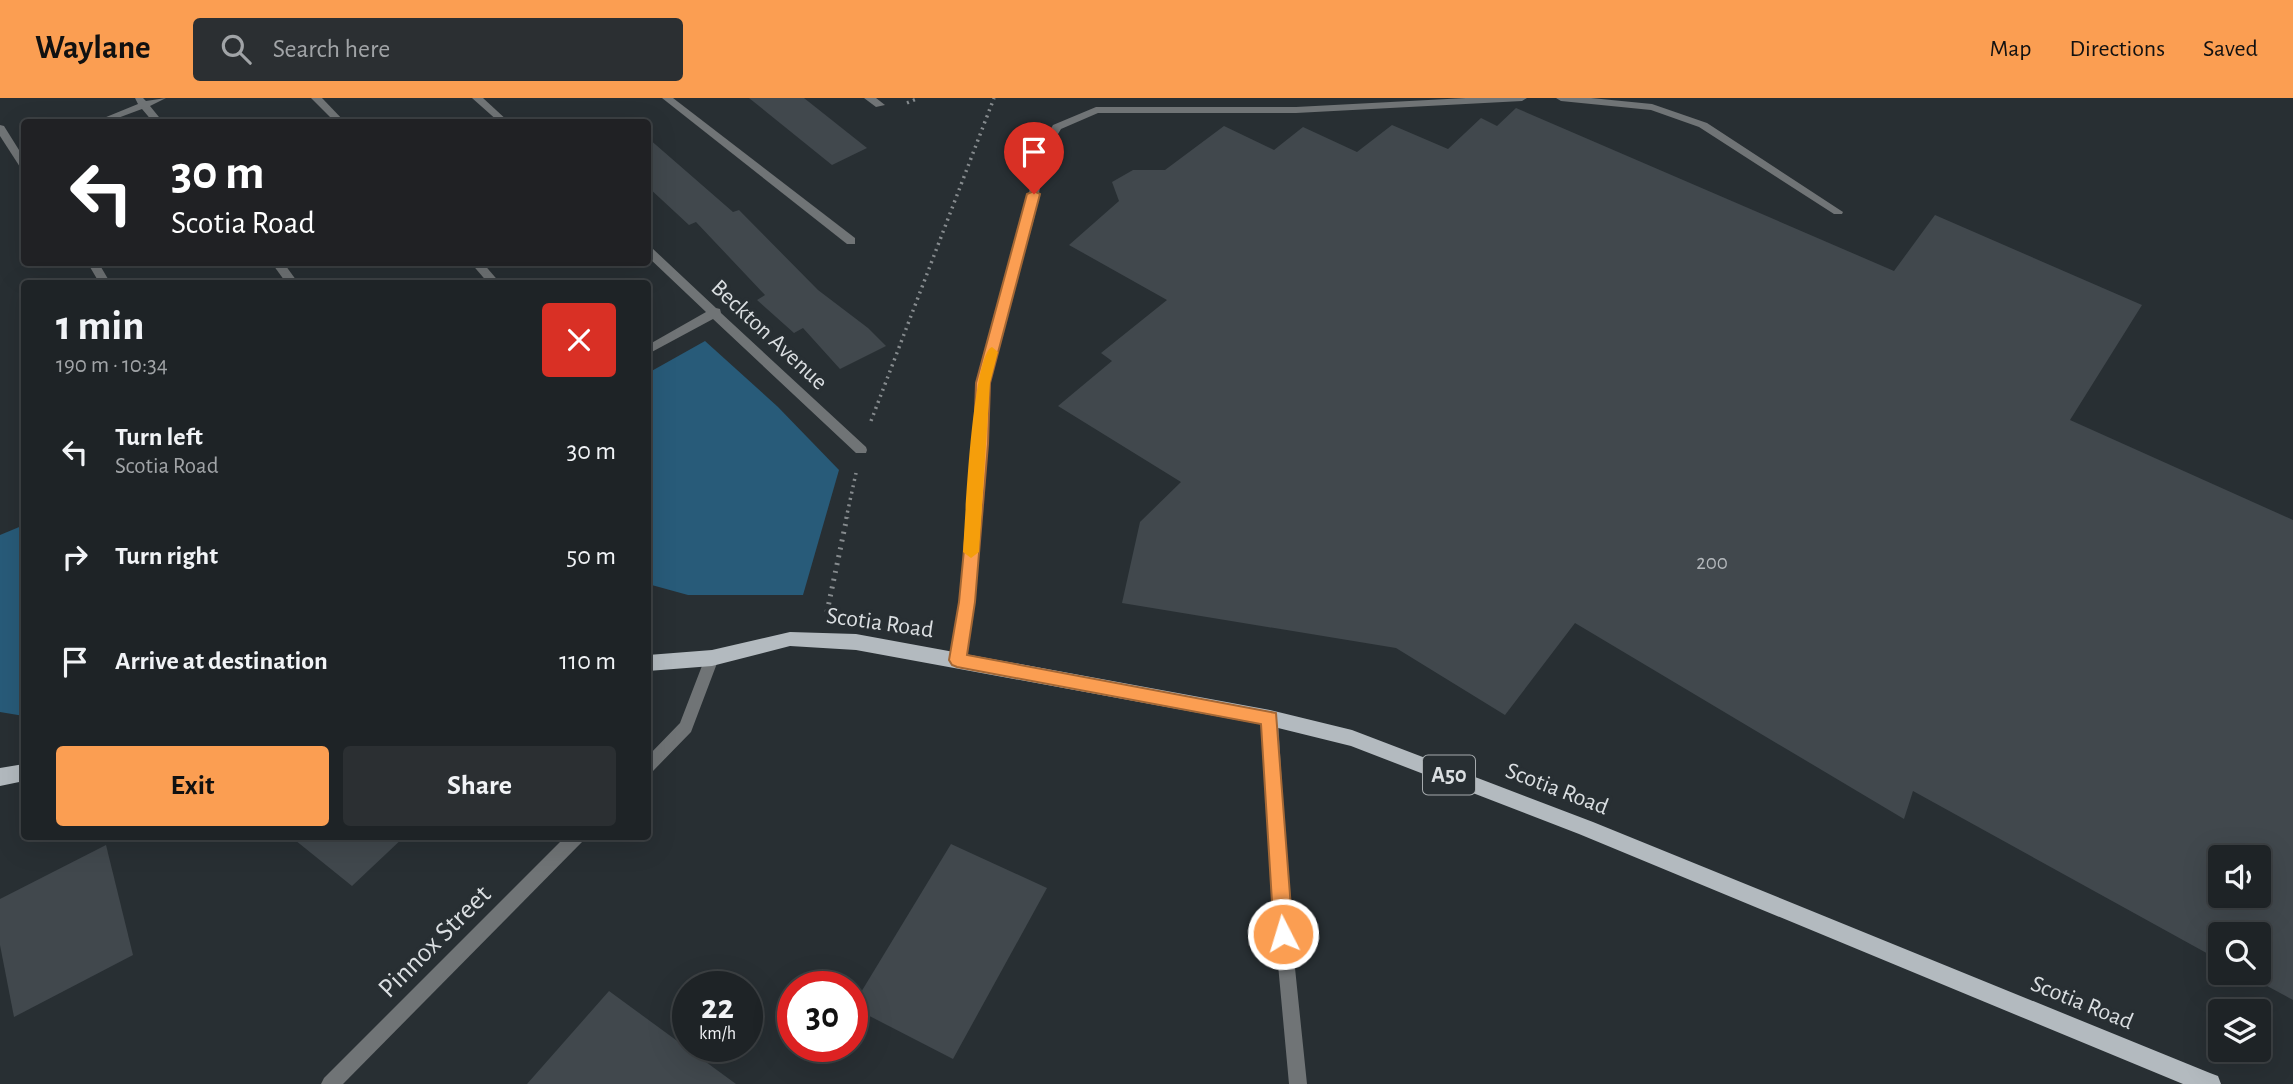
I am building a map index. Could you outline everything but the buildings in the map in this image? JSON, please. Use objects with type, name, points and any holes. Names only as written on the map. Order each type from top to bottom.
[{"type":"main road","name":"Scotia Road","points":[[651,663],[712,658],[790,639],[856,642],[1270,718],[1352,738],[1573,823],[2210,1084]]},
{"type":"main road","points":[[0,777],[21,774]]},
{"type":"street","points":[[105,119],[140,101],[161,98]]},
{"type":"street","points":[[316,98],[337,119]]},
{"type":"street","points":[[477,98],[501,119]]},
{"type":"street","points":[[667,98],[851,241]]},
{"type":"street","points":[[869,98],[880,106]]},
{"type":"street","points":[[957,660],[967,602],[981,444],[983,383],[1030,215],[1041,154],[1057,127],[1096,110],[1296,110],[1522,98]]},
{"type":"street","points":[[1561,98],[1653,107],[1703,125],[1838,212]]},
{"type":"street","points":[[140,101],[155,119]]},
{"type":"street","points":[[0,128],[21,157]]},
{"type":"street","name":"Beckton Avenue","points":[[651,254],[860,450]]},
{"type":"street","points":[[279,266],[291,280]]},
{"type":"street","points":[[479,266],[491,280]]},
{"type":"street","points":[[651,348],[716,312]]},
{"type":"street","points":[[651,763],[686,727],[712,658]]},
{"type":"street","points":[[1270,718],[1281,910],[1298,1084]]},
{"type":"street","name":"Pinnox Street","points":[[330,1084],[573,840]]},
{"type":"path","points":[[821,640],[860,450],[994,98]]},
{"type":"shaded area","points":[[705,341],[778,407],[839,470],[803,595],[688,595],[651,585],[651,371]]},
{"type":"shaded area","points":[[21,526],[21,716],[0,712],[0,535]]},
{"type":"slow traffic","points":[[971,552],[981,444],[983,383],[992,352]]},
{"type":"route","points":[[1034,194],[983,383],[981,444],[967,602],[957,660],[1270,718],[1283,934]]}]
